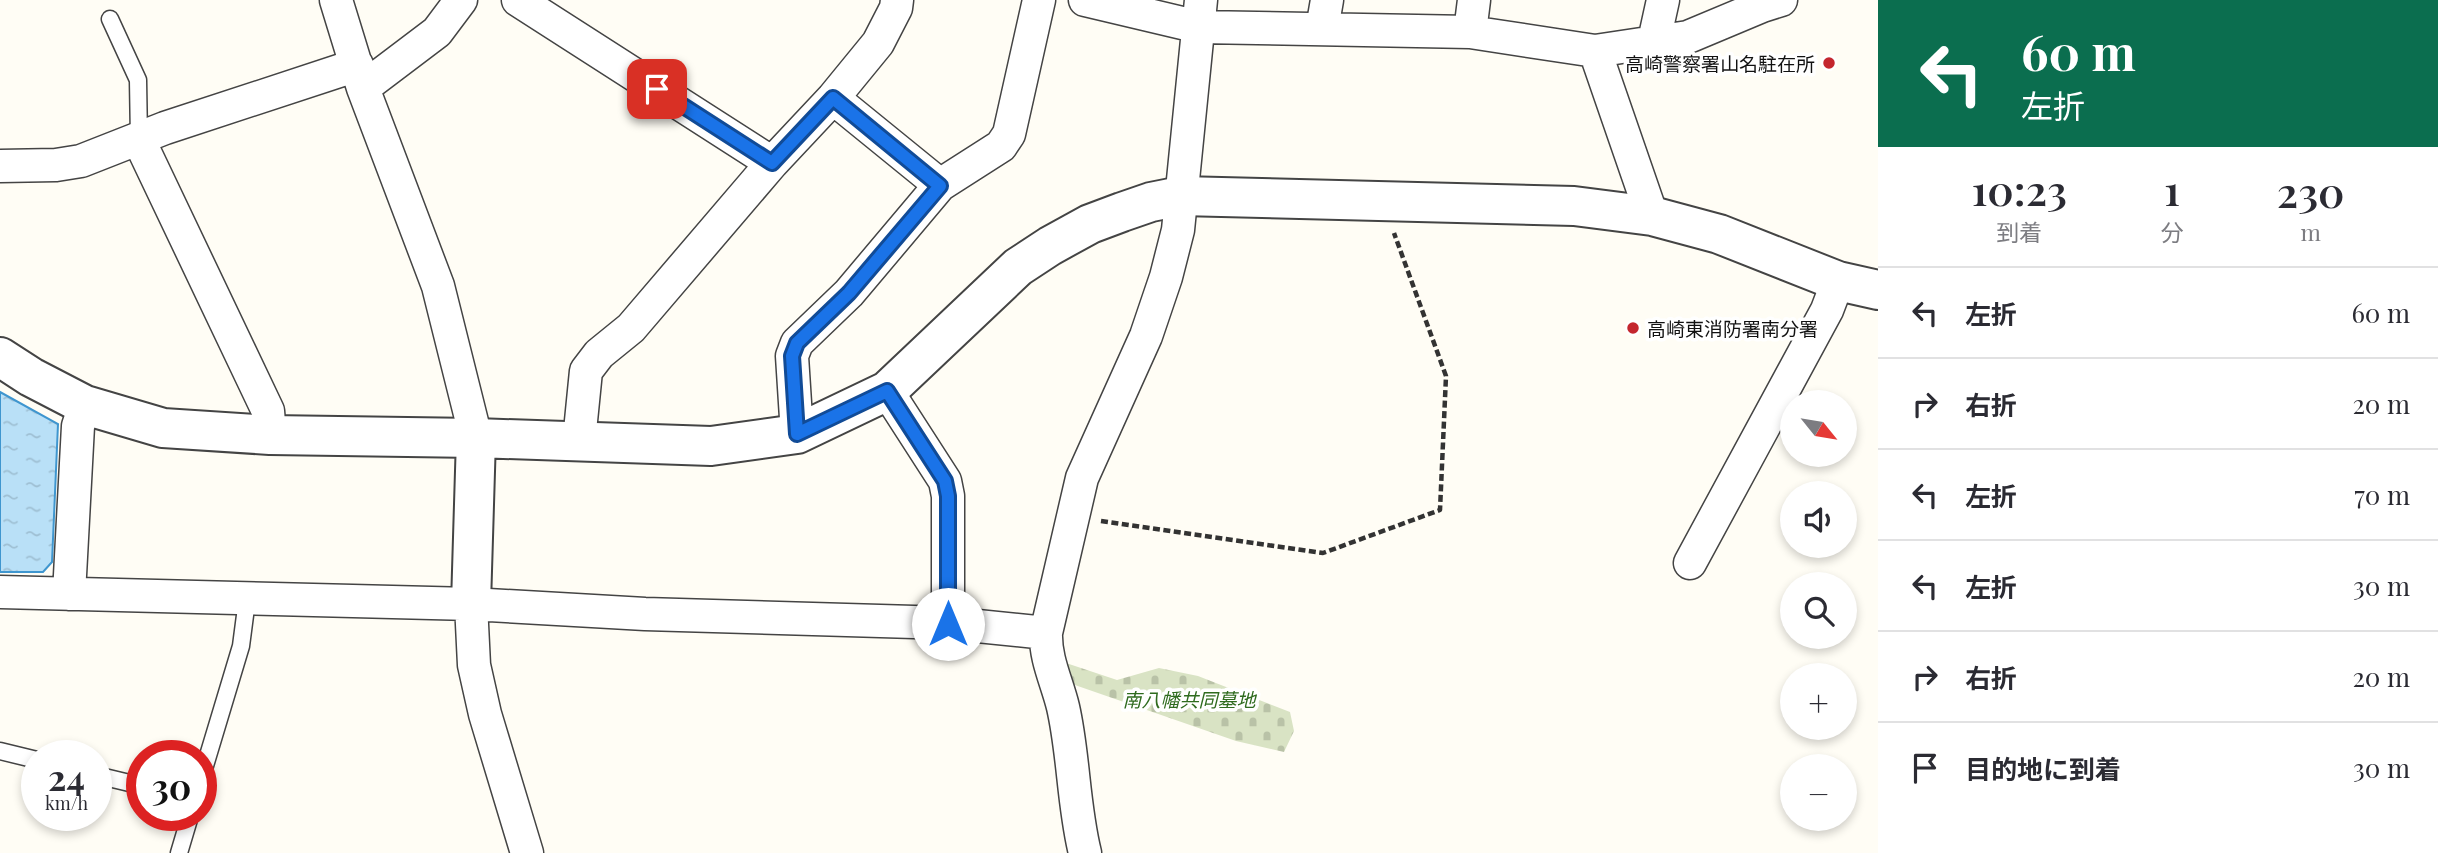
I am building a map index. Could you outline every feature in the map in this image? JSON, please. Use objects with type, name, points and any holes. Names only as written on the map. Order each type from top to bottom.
[{"type":"street","points":[[336,0],[360,76],[438,286],[476,438],[471,604],[474,665],[485,714],[527,853]]},
{"type":"street","points":[[0,166],[56,165],[81,161],[165,128],[360,76],[437,32],[461,0]]},
{"type":"street","points":[[519,0],[772,163]]},
{"type":"street","points":[[579,441],[586,371],[599,354],[631,328],[772,163],[833,98],[878,43],[896,8],[897,0]]},
{"type":"street","points":[[797,434],[792,356],[797,343],[849,293],[940,186],[1001,146],[1009,134],[1039,0]]},
{"type":"street","points":[[1085,0],[1200,13],[1324,14],[1595,51],[1688,37],[1768,2]]},
{"type":"street","points":[[1470,32],[1474,0]]},
{"type":"street","points":[[1654,41],[1663,0]]},
{"type":"street","points":[[1085,853],[1063,707],[1045,648],[1046,633],[1082,478],[1141,348],[1178,230],[1200,13]]},
{"type":"street","points":[[1595,51],[1652,216]]},
{"type":"street","points":[[833,98],[940,186]]},
{"type":"street","points":[[139,140],[268,411],[270,435]]},
{"type":"street","points":[[0,357],[31,377],[85,405],[163,428],[270,435],[476,438],[711,446],[797,434],[887,391],[1018,267],[1090,224],[1151,202],[1181,196],[1574,206],[1652,216],[1719,234],[1838,281],[1878,290]]},
{"type":"street","points":[[1690,563],[1828,310],[1838,281]]},
{"type":"street","points":[[887,391],[945,481],[948,496],[948,624]]},
{"type":"street","points":[[69,594],[78,426],[85,405]]},
{"type":"street","points":[[0,592],[471,604],[645,614],[948,624],[1046,633]]},
{"type":"lane","points":[[110,19],[138,80],[139,140]]},
{"type":"lane","points":[[213,740],[241,646],[247,600]]},
{"type":"lane","points":[[0,751],[21,756]]},
{"type":"lane","points":[[179,853],[186,831]]},
{"type":"path","points":[[1073,517],[1323,553],[1440,510],[1446,376],[1395,239],[1390,201]]},
{"type":"green space","name":"南八幡共同墓地","points":[[1066,663],[1117,680],[1159,668],[1198,676],[1290,712],[1294,731],[1284,752],[1236,741],[1072,684]]},
{"type":"water","points":[[0,392],[58,424],[52,562],[43,572],[0,572]]},
{"type":"place","name":"高崎警察署山名駐在所","points":[[1829,63]]},
{"type":"place","name":"高崎東消防署南分署","points":[[1633,328]]},
{"type":"route","points":[[657,89],[772,163],[833,98],[940,186],[849,293],[797,343],[792,356],[797,434],[887,391],[945,481],[948,496],[948,624]]}]
